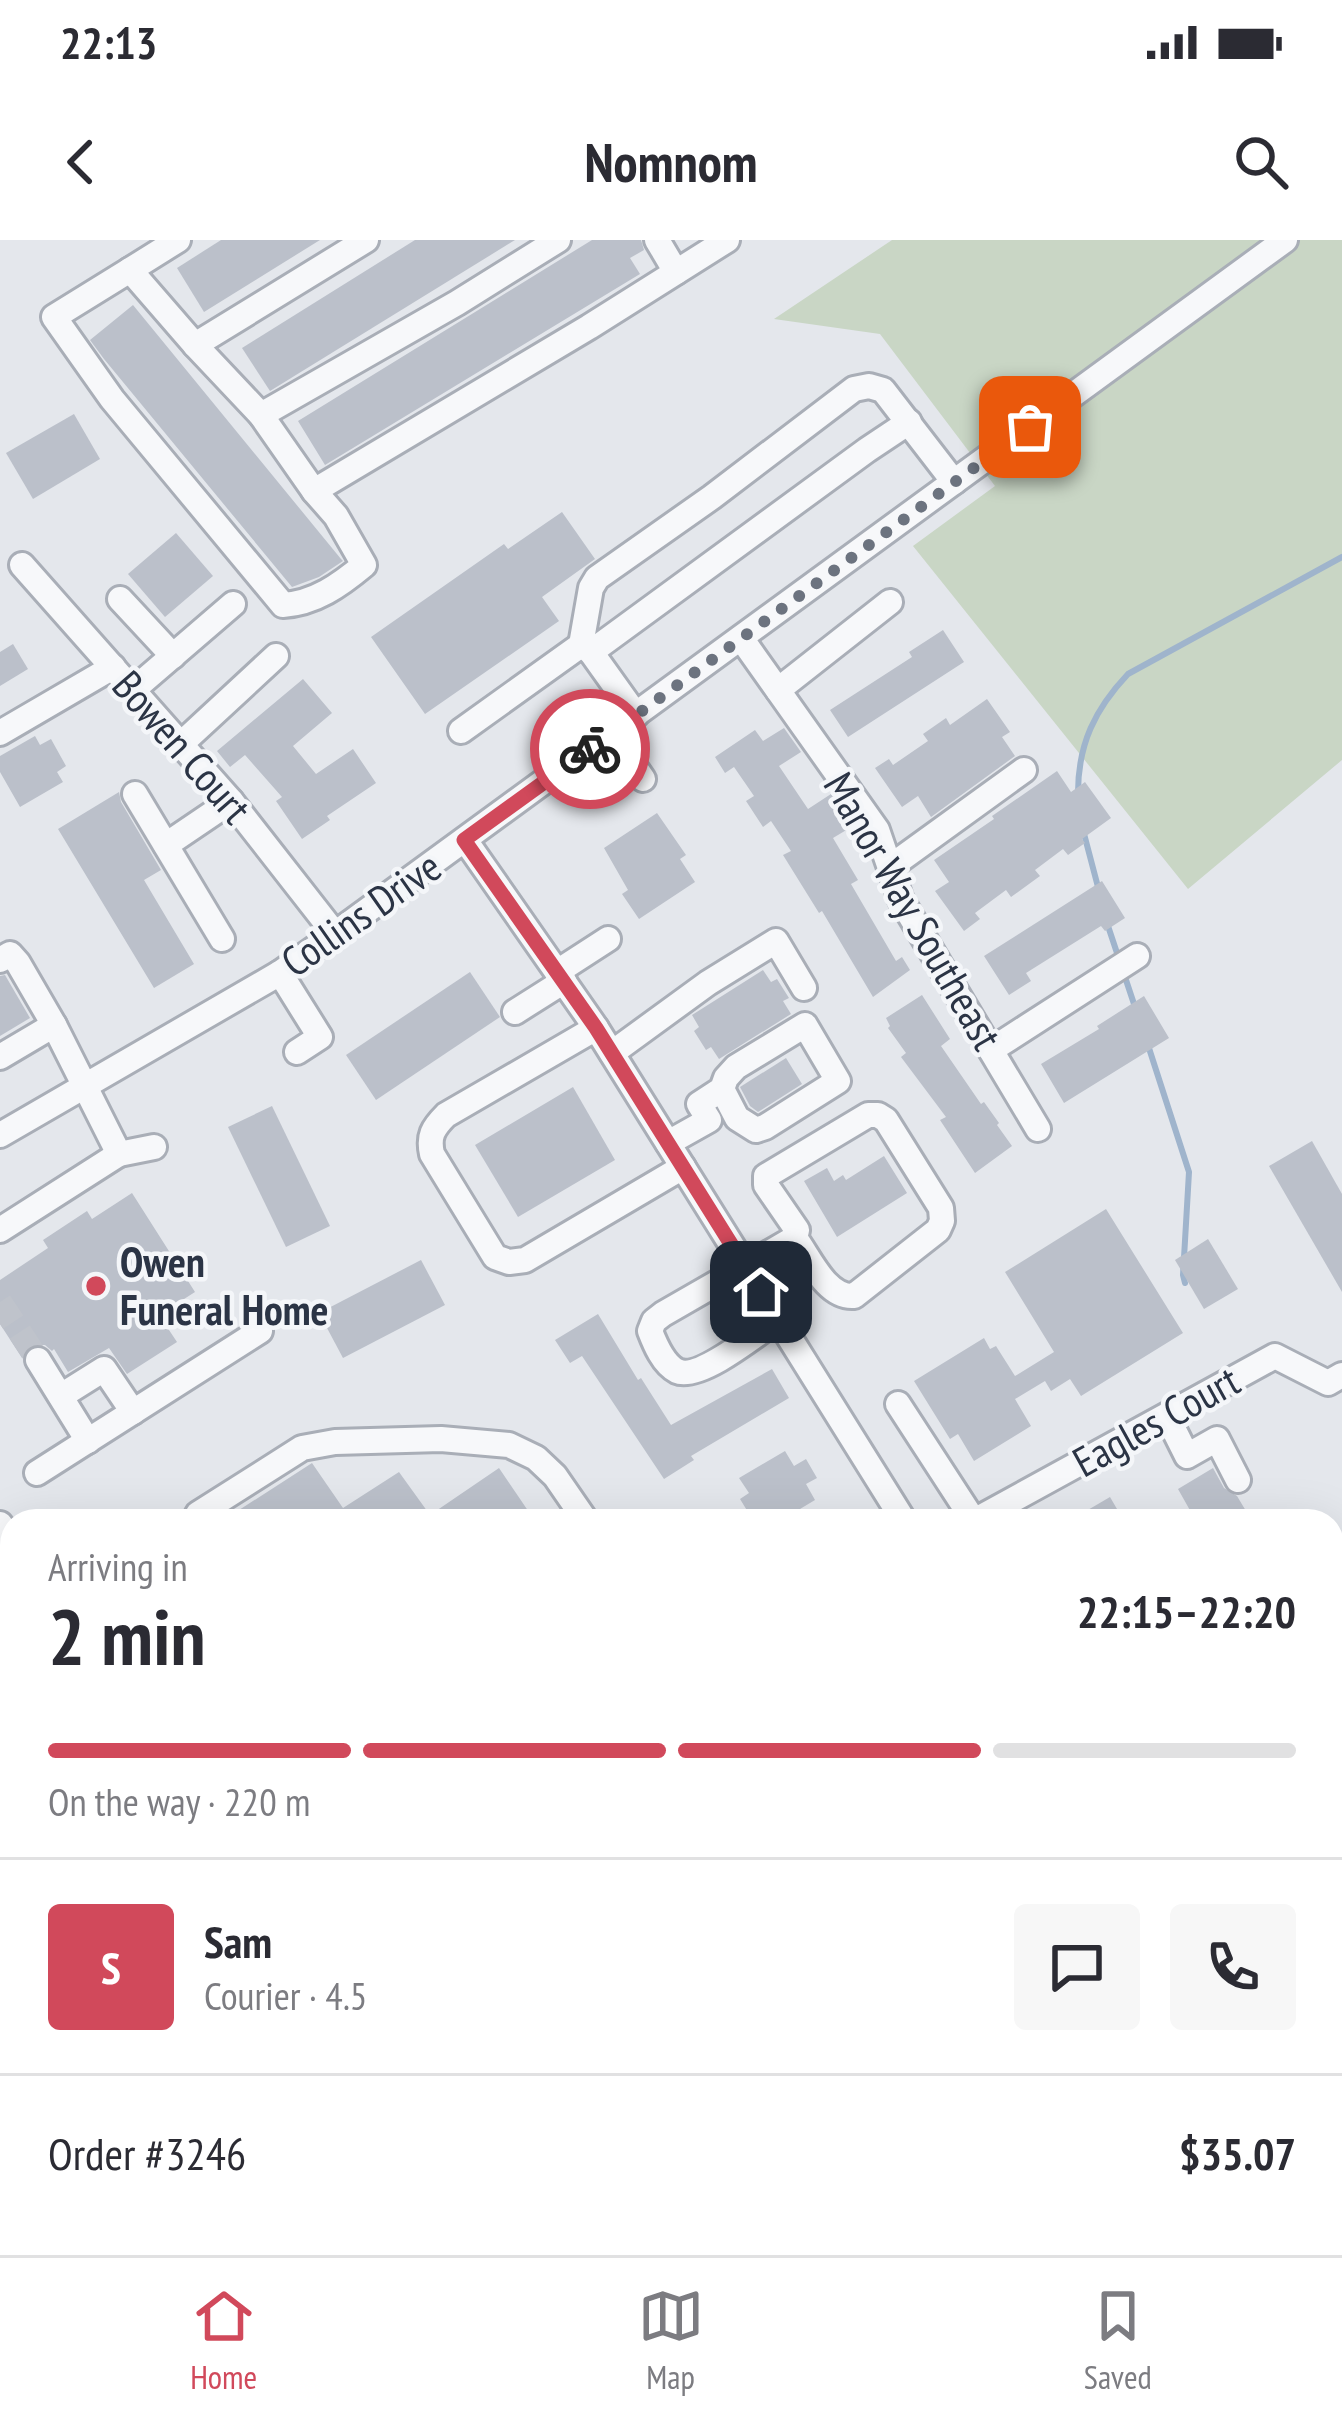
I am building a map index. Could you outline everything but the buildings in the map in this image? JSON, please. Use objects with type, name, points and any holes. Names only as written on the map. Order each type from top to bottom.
[{"type":"street","points":[[130,270],[261,415],[336,516],[364,565],[344,581],[303,604],[283,604],[112,399],[54,317],[178,240]]},
{"type":"street","points":[[195,345],[366,240]]},
{"type":"street","points":[[261,415],[558,240]]},
{"type":"street","points":[[657,240],[676,272]]},
{"type":"street","points":[[314,491],[727,240]]},
{"type":"street","name":"Collins Drive","points":[[0,1135],[280,973],[1285,240]]},
{"type":"street","points":[[636,715],[586,648],[591,588],[597,578],[839,398],[869,386],[883,390],[954,482]]},
{"type":"street","points":[[461,730],[909,422]]},
{"type":"street","name":"Bowen Court","points":[[22,565],[231,801],[335,934]]},
{"type":"street","points":[[120,599],[173,656]]},
{"type":"street","points":[[778,690],[890,602]]},
{"type":"street","points":[[133,690],[233,604]]},
{"type":"street","name":"Manor Way Southeast","points":[[741,638],[877,830],[901,900],[1038,1129]]},
{"type":"street","points":[[181,744],[276,656]]},
{"type":"street","points":[[0,733],[112,667]]},
{"type":"street","points":[[611,733],[643,779]]},
{"type":"street","points":[[890,867],[1024,770]]},
{"type":"street","points":[[135,794],[222,939]]},
{"type":"street","points":[[166,845],[231,801]]},
{"type":"street","points":[[464,840],[596,1028],[897,1509]]},
{"type":"street","points":[[515,1012],[608,939]]},
{"type":"street","points":[[611,1053],[776,941],[804,988]]},
{"type":"street","points":[[991,1050],[1136,956]]},
{"type":"street","points":[[5,957],[54,1025],[119,1154]]},
{"type":"street","points":[[280,973],[320,1037],[297,1052]]},
{"type":"street","points":[[0,1057],[54,1025]]},
{"type":"street","points":[[722,1089],[737,1118],[756,1130],[838,1081],[805,1025],[736,1067],[722,1089],[699,1104],[716,1132],[737,1118]]},
{"type":"street","points":[[596,1028],[446,1115],[435,1126],[429,1140],[432,1154],[495,1257],[508,1262],[525,1260],[683,1167]]},
{"type":"street","points":[[878,1114],[941,1208],[938,1230],[854,1296],[842,1297],[831,1290],[796,1238],[797,1230],[766,1185],[766,1176],[868,1115],[878,1114]]},
{"type":"street","points":[[668,1143],[709,1120]]},
{"type":"street","points":[[0,1230],[119,1154],[154,1147]]},
{"type":"street","points":[[778,1319],[692,1373],[679,1372],[669,1364],[650,1330],[654,1321],[796,1238]]},
{"type":"street","points":[[37,1473],[260,1331]]},
{"type":"street","name":"Eagles Court","points":[[996,1509],[1275,1356],[1328,1383],[1342,1375]]},
{"type":"street","points":[[38,1360],[88,1441]]},
{"type":"street","points":[[61,1396],[104,1369],[133,1412]]},
{"type":"street","points":[[898,1405],[966,1509]]},
{"type":"street","points":[[1167,1415],[1187,1456],[1217,1439],[1238,1480]]},
{"type":"street","points":[[206,1509],[302,1448],[335,1442],[441,1439],[509,1445],[555,1476],[578,1509]]},
{"type":"green space","points":[[892,240],[1342,240],[1342,760],[1188,889],[913,546],[995,486],[880,334],[774,319]]},
{"type":"waterway","points":[[1078,793],[1081,759],[1091,728],[1128,674],[1342,557]]},
{"type":"waterway","points":[[1083,830],[1098,887]]},
{"type":"waterway","points":[[1107,923],[1120,962]]},
{"type":"waterway","points":[[1124,974],[1135,1007]]},
{"type":"waterway","points":[[1147,1042],[1189,1172],[1185,1283]]},
{"type":"tunnel","points":[[0,1302],[38,1360]]},
{"type":"way so far","points":[[590,749],[1030,427]]},
{"type":"place","name":"Owen Funeral Home","points":[[96,1286]]},
{"type":"route","points":[[590,749],[464,840],[596,1028],[761,1292]]}]
